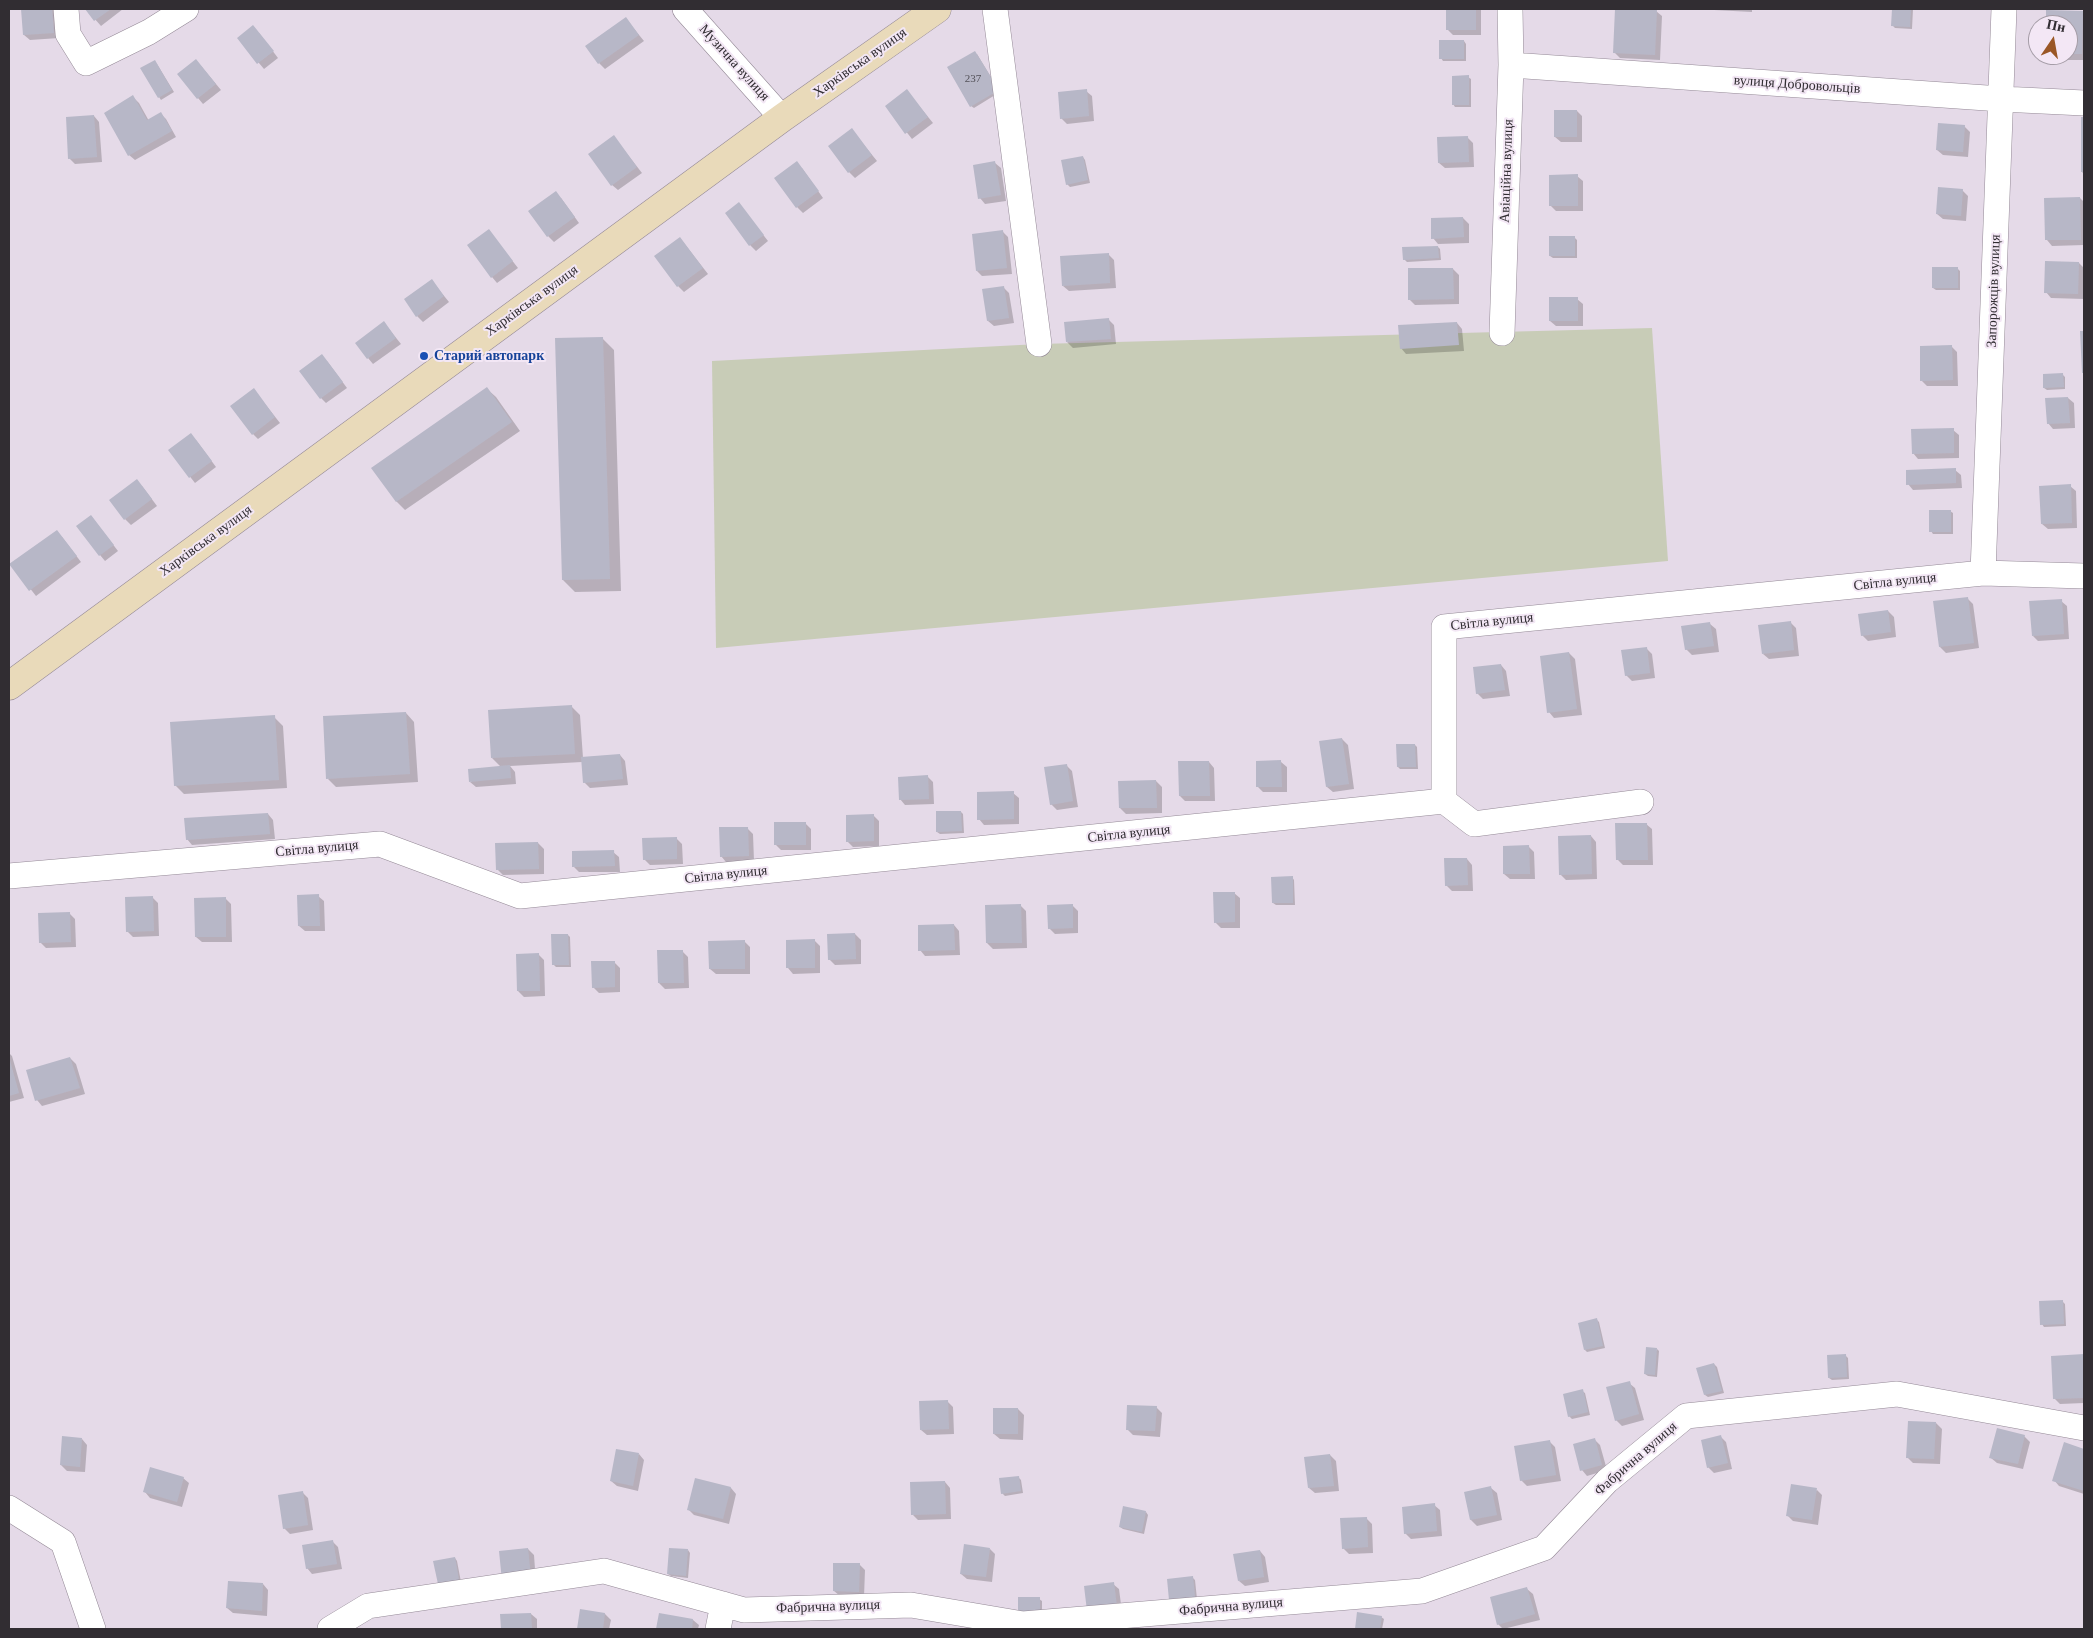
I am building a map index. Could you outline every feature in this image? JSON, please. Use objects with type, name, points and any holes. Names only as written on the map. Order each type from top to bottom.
[{"type":"street","points":[[66,9],[68,34],[86,63],[150,32],[186,9]]},
{"type":"street","name":"Музична вулиця","points":[[685,9],[782,118]]},
{"type":"street","name":"Харківська вулиця","points":[[9,686],[782,118],[937,9]]},
{"type":"street","points":[[995,9],[1039,344]]},
{"type":"street","name":"Авіаційна вулиця","points":[[1502,333],[1511,65],[1510,9]]},
{"type":"street","name":"Запорожців вулиця","points":[[1983,573],[2004,9]]},
{"type":"street","name":"вулиця Добровольців","points":[[1511,65],[2001,99],[2084,103]]},
{"type":"street","name":"Світла вулиця","points":[[9,876],[380,844],[520,896],[1444,801],[1444,627],[1983,573],[2084,576]]},
{"type":"street","points":[[1444,801],[1474,824],[1641,802]]},
{"type":"street","name":"Фабрична вулиця","points":[[330,1629],[368,1606],[604,1571],[744,1610],[911,1605],[1023,1624],[1422,1591],[1544,1548],[1607,1481],[1686,1416],[1897,1394],[2084,1428]]},
{"type":"street","points":[[9,1508],[63,1542],[93,1629]]},
{"type":"street","points":[[718,1629],[723,1604]]},
{"type":"green space","points":[[1652,328],[1668,561],[716,648],[712,361],[1039,344]]},
{"type":"building","points":[[21,9],[52,9],[54,33],[23,35]]},
{"type":"building","points":[[85,9],[111,9],[94,21]]},
{"type":"building","points":[[1446,9],[1476,9],[1476,30],[1446,30]]},
{"type":"building","points":[[1615,9],[1657,9],[1655,55],[1613,53]]},
{"type":"building","points":[[1892,9],[1911,9],[1910,27],[1891,26]]},
{"type":"building","points":[[2046,10],[2083,11],[2082,54],[2078,54],[2078,15],[2046,15]]},
{"type":"building","points":[[626,17],[639,35],[598,64],[585,46]]},
{"type":"building","points":[[253,25],[274,51],[257,64],[237,38]]},
{"type":"building","points":[[1439,40],[1464,40],[1464,59],[1439,59]]},
{"type":"building","points":[[975,51],[999,90],[970,107],[947,67]]},
{"type":"building","points":[[196,59],[216,84],[197,99],[177,74]]},
{"type":"building","points":[[155,60],[172,90],[158,98],[140,68]]},
{"type":"building","points":[[1469,75],[1469,105],[1452,105],[1452,76]]},
{"type":"building","points":[[907,89],[928,117],[905,134],[885,106]]},
{"type":"building","points":[[1087,89],[1089,116],[1060,119],[1058,92]]},
{"type":"building","points":[[133,95],[147,120],[161,112],[172,131],[128,156],[104,113]]},
{"type":"building","points":[[1554,110],[1577,110],[1577,137],[1554,137]]},
{"type":"building","points":[[94,115],[97,157],[68,159],[66,117]]},
{"type":"building","points":[[2081,117],[2084,117],[2084,172],[2081,172]]},
{"type":"building","points":[[1938,123],[1965,125],[1963,152],[1936,150]]},
{"type":"building","points":[[852,128],[872,155],[848,173],[828,146]]},
{"type":"building","points":[[614,135],[637,167],[611,186],[588,154]]},
{"type":"building","points":[[1468,136],[1469,162],[1438,163],[1437,137]]},
{"type":"building","points":[[1083,156],[1088,180],[1066,185],[1061,160]]},
{"type":"building","points":[[797,161],[819,191],[796,208],[774,178]]},
{"type":"building","points":[[995,161],[1001,195],[978,199],[973,165]]},
{"type":"building","points":[[1578,174],[1578,206],[1549,206],[1549,175]]},
{"type":"building","points":[[1938,187],[1963,189],[1961,216],[1936,214]]},
{"type":"building","points":[[556,191],[575,217],[547,237],[528,211]]},
{"type":"building","points":[[2080,197],[2081,240],[2045,240],[2044,198]]},
{"type":"building","points":[[739,202],[764,235],[749,246],[725,213]]},
{"type":"building","points":[[1463,217],[1464,237],[1431,239],[1431,218]]},
{"type":"building","points":[[489,229],[513,261],[491,278],[467,245]]},
{"type":"building","points":[[1003,230],[1007,268],[976,271],[972,234]]},
{"type":"building","points":[[1549,236],[1575,236],[1575,256],[1549,256]]},
{"type":"building","points":[[680,237],[703,268],[677,287],[654,256]]},
{"type":"building","points":[[1438,246],[1439,258],[1403,260],[1402,247]]},
{"type":"building","points":[[1109,253],[1110,283],[1062,286],[1060,256]]},
{"type":"building","points":[[2045,261],[2079,262],[2078,294],[2044,293]]},
{"type":"building","points":[[1932,267],[1958,267],[1958,288],[1932,288]]},
{"type":"building","points":[[1408,268],[1453,268],[1454,299],[1408,300]]},
{"type":"building","points":[[432,279],[444,296],[416,317],[404,299]]},
{"type":"building","points":[[1004,286],[1009,318],[987,321],[982,289]]},
{"type":"building","points":[[1549,297],[1578,297],[1578,321],[1549,321]]},
{"type":"building","points":[[1109,318],[1111,339],[1066,342],[1064,322]]},
{"type":"building","points":[[384,321],[396,338],[367,359],[355,343]]},
{"type":"building","points":[[1457,322],[1459,345],[1400,349],[1398,325]]},
{"type":"building","points":[[2080,331],[2084,331],[2084,373],[2082,373]]},
{"type":"building","points":[[603,337],[610,579],[562,580],[555,338]]},
{"type":"building","points":[[1952,345],[1953,380],[1920,381],[1920,346]]},
{"type":"building","points":[[322,354],[343,382],[320,399],[299,371]]},
{"type":"building","points":[[2063,373],[2064,387],[2043,388],[2043,374]]},
{"type":"building","points":[[487,387],[512,422],[396,502],[371,468]]},
{"type":"building","points":[[254,388],[275,417],[252,435],[230,406]]},
{"type":"building","points":[[2068,397],[2070,423],[2047,424],[2045,398]]},
{"type":"building","points":[[1954,428],[1954,453],[1912,454],[1911,429]]},
{"type":"building","points":[[191,433],[212,461],[189,478],[168,450]]},
{"type":"building","points":[[1956,468],[1956,483],[1906,485],[1906,470]]},
{"type":"building","points":[[137,479],[152,499],[124,520],[109,500]]},
{"type":"building","points":[[2071,484],[2072,523],[2041,524],[2039,486]]},
{"type":"building","points":[[1929,510],[1951,510],[1951,532],[1929,532]]},
{"type":"building","points":[[91,515],[114,545],[99,556],[76,526]]},
{"type":"building","points":[[57,530],[77,556],[29,591],[9,564]]},
{"type":"building","points":[[1968,597],[1974,643],[1939,647],[1933,601]]},
{"type":"building","points":[[2062,599],[2064,634],[2032,636],[2029,601]]},
{"type":"building","points":[[1888,610],[1891,632],[1861,636],[1858,614]]},
{"type":"building","points":[[1791,621],[1794,650],[1762,654],[1758,625]]},
{"type":"building","points":[[1710,622],[1714,646],[1685,650],[1681,626]]},
{"type":"building","points":[[1647,647],[1650,673],[1625,676],[1621,650]]},
{"type":"building","points":[[1569,652],[1577,709],[1547,713],[1540,656]]},
{"type":"building","points":[[1501,664],[1505,690],[1476,694],[1473,667]]},
{"type":"building","points":[[572,705],[575,754],[491,758],[488,710]]},
{"type":"building","points":[[406,712],[410,774],[326,779],[323,716]]},
{"type":"building","points":[[275,715],[279,780],[174,786],[170,722]]},
{"type":"building","points":[[1342,738],[1349,784],[1326,787],[1319,741]]},
{"type":"building","points":[[1396,744],[1415,744],[1416,767],[1397,767]]},
{"type":"building","points":[[620,754],[623,779],[583,783],[581,757]]},
{"type":"building","points":[[1281,760],[1282,787],[1256,787],[1256,761]]},
{"type":"building","points":[[1178,761],[1209,761],[1210,796],[1179,796]]},
{"type":"building","points":[[1067,764],[1073,801],[1050,805],[1044,767]]},
{"type":"building","points":[[510,765],[511,778],[469,782],[468,769]]},
{"type":"building","points":[[928,775],[929,799],[899,800],[898,777]]},
{"type":"building","points":[[1156,780],[1157,808],[1119,808],[1118,781]]},
{"type":"building","points":[[1014,791],[1014,819],[977,820],[977,792]]},
{"type":"building","points":[[936,811],[961,811],[962,831],[936,832]]},
{"type":"building","points":[[268,813],[270,834],[186,840],[184,818]]},
{"type":"building","points":[[874,814],[874,841],[846,842],[846,815]]},
{"type":"building","points":[[774,822],[806,822],[806,845],[774,845]]},
{"type":"building","points":[[1615,823],[1647,823],[1648,860],[1616,860]]},
{"type":"building","points":[[719,827],[748,827],[749,856],[720,857]]},
{"type":"building","points":[[1591,835],[1592,874],[1559,875],[1558,836]]},
{"type":"building","points":[[677,837],[677,859],[643,860],[642,838]]},
{"type":"building","points":[[538,842],[539,869],[496,870],[495,843]]},
{"type":"building","points":[[1529,845],[1530,874],[1503,874],[1503,846]]},
{"type":"building","points":[[614,850],[615,866],[572,867],[572,851]]},
{"type":"building","points":[[1444,858],[1467,858],[1468,885],[1445,886]]},
{"type":"building","points":[[1293,876],[1293,903],[1272,903],[1271,877]]},
{"type":"building","points":[[1213,892],[1235,892],[1235,922],[1214,923]]},
{"type":"building","points":[[319,894],[320,926],[298,926],[297,895]]},
{"type":"building","points":[[153,896],[154,931],[126,932],[125,897]]},
{"type":"building","points":[[226,897],[226,937],[195,937],[194,898]]},
{"type":"building","points":[[1021,904],[1022,943],[986,943],[985,905]]},
{"type":"building","points":[[1073,904],[1073,928],[1048,929],[1047,905]]},
{"type":"building","points":[[70,912],[71,942],[39,943],[38,913]]},
{"type":"building","points":[[954,924],[955,950],[918,951],[918,925]]},
{"type":"building","points":[[855,933],[856,959],[828,960],[827,934]]},
{"type":"building","points":[[551,934],[568,934],[569,965],[552,965]]},
{"type":"building","points":[[815,939],[815,968],[786,968],[786,940]]},
{"type":"building","points":[[745,940],[745,969],[709,969],[708,941]]},
{"type":"building","points":[[657,950],[683,950],[684,983],[658,983]]},
{"type":"building","points":[[539,953],[540,991],[517,991],[516,954]]},
{"type":"building","points":[[591,961],[615,961],[615,987],[592,988]]},
{"type":"building","points":[[9,1057],[19,1093],[9,1096]]},
{"type":"building","points":[[70,1057],[80,1088],[35,1101],[26,1070]]},
{"type":"building","points":[[2063,1300],[2064,1324],[2040,1325],[2039,1301]]},
{"type":"building","points":[[1597,1318],[1603,1346],[1584,1350],[1578,1323]]},
{"type":"building","points":[[1646,1347],[1657,1348],[1655,1375],[1644,1374]]},
{"type":"building","points":[[1846,1354],[1847,1377],[1828,1378],[1827,1355]]},
{"type":"building","points":[[2084,1354],[2084,1398],[2053,1399],[2051,1356]]},
{"type":"building","points":[[1714,1363],[1722,1391],[1704,1395],[1696,1368]]},
{"type":"building","points":[[1630,1381],[1639,1414],[1615,1421],[1606,1387]]},
{"type":"building","points":[[1583,1389],[1588,1412],[1568,1417],[1563,1394]]},
{"type":"building","points":[[948,1400],[949,1429],[920,1430],[919,1401]]},
{"type":"building","points":[[1127,1405],[1157,1406],[1155,1431],[1126,1430]]},
{"type":"building","points":[[993,1408],[1018,1408],[1018,1434],[993,1434]]},
{"type":"building","points":[[1908,1421],[1936,1422],[1934,1459],[1906,1458]]},
{"type":"building","points":[[1997,1428],[2025,1435],[2018,1464],[1989,1458]]},
{"type":"building","points":[[1721,1435],[1728,1463],[1707,1468],[1701,1440]]},
{"type":"building","points":[[62,1436],[82,1438],[80,1467],[60,1465]]},
{"type":"building","points":[[1595,1438],[1602,1465],[1580,1471],[1573,1444]]},
{"type":"building","points":[[1550,1440],[1556,1475],[1520,1481],[1514,1446]]},
{"type":"building","points":[[2064,1442],[2084,1449],[2084,1491],[2052,1481]]},
{"type":"building","points":[[616,1449],[639,1453],[633,1486],[610,1481]]},
{"type":"building","points":[[1330,1454],[1334,1486],[1308,1488],[1304,1457]]},
{"type":"building","points":[[150,1467],[184,1477],[177,1502],[143,1492]]},
{"type":"building","points":[[1019,1476],[1021,1491],[1001,1494],[999,1478]]},
{"type":"building","points":[[695,1478],[731,1487],[723,1519],[687,1510]]},
{"type":"building","points":[[945,1481],[946,1514],[911,1515],[910,1482]]},
{"type":"building","points":[[1791,1484],[1817,1488],[1812,1520],[1786,1516]]},
{"type":"building","points":[[1491,1486],[1497,1515],[1470,1520],[1464,1492]]},
{"type":"building","points":[[303,1491],[308,1525],[283,1529],[278,1495]]},
{"type":"building","points":[[1435,1503],[1437,1531],[1404,1534],[1402,1507]]},
{"type":"building","points":[[1123,1506],[1146,1511],[1142,1532],[1119,1527]]},
{"type":"building","points":[[1367,1517],[1368,1547],[1342,1549],[1340,1518]]},
{"type":"building","points":[[333,1540],[337,1564],[306,1569],[302,1545]]},
{"type":"building","points":[[964,1544],[990,1548],[986,1577],[960,1574]]},
{"type":"building","points":[[528,1548],[531,1578],[502,1581],[499,1551]]},
{"type":"building","points":[[669,1548],[688,1549],[686,1576],[667,1574]]},
{"type":"building","points":[[1260,1550],[1264,1577],[1238,1581],[1233,1554]]},
{"type":"building","points":[[455,1557],[459,1580],[438,1584],[433,1561]]},
{"type":"building","points":[[833,1563],[860,1563],[859,1592],[833,1591]]},
{"type":"building","points":[[1193,1576],[1195,1597],[1169,1600],[1167,1579]]},
{"type":"building","points":[[228,1581],[263,1583],[262,1611],[226,1608]]},
{"type":"building","points":[[1114,1582],[1117,1607],[1087,1611],[1084,1586]]},
{"type":"building","points":[[1527,1587],[1535,1614],[1497,1625],[1490,1597]]},
{"type":"building","points":[[1018,1597],[1040,1597],[1040,1617],[1018,1618]]},
{"type":"building","points":[[580,1609],[605,1613],[603,1629],[577,1629]]},
{"type":"building","points":[[1357,1612],[1382,1616],[1380,1629],[1355,1629]]},
{"type":"building","points":[[531,1613],[532,1629],[501,1629],[500,1614]]},
{"type":"building","points":[[659,1613],[693,1619],[692,1629],[656,1629]]},
{"type":"place","name":"Старий автопарк","points":[[424,356]]}]
